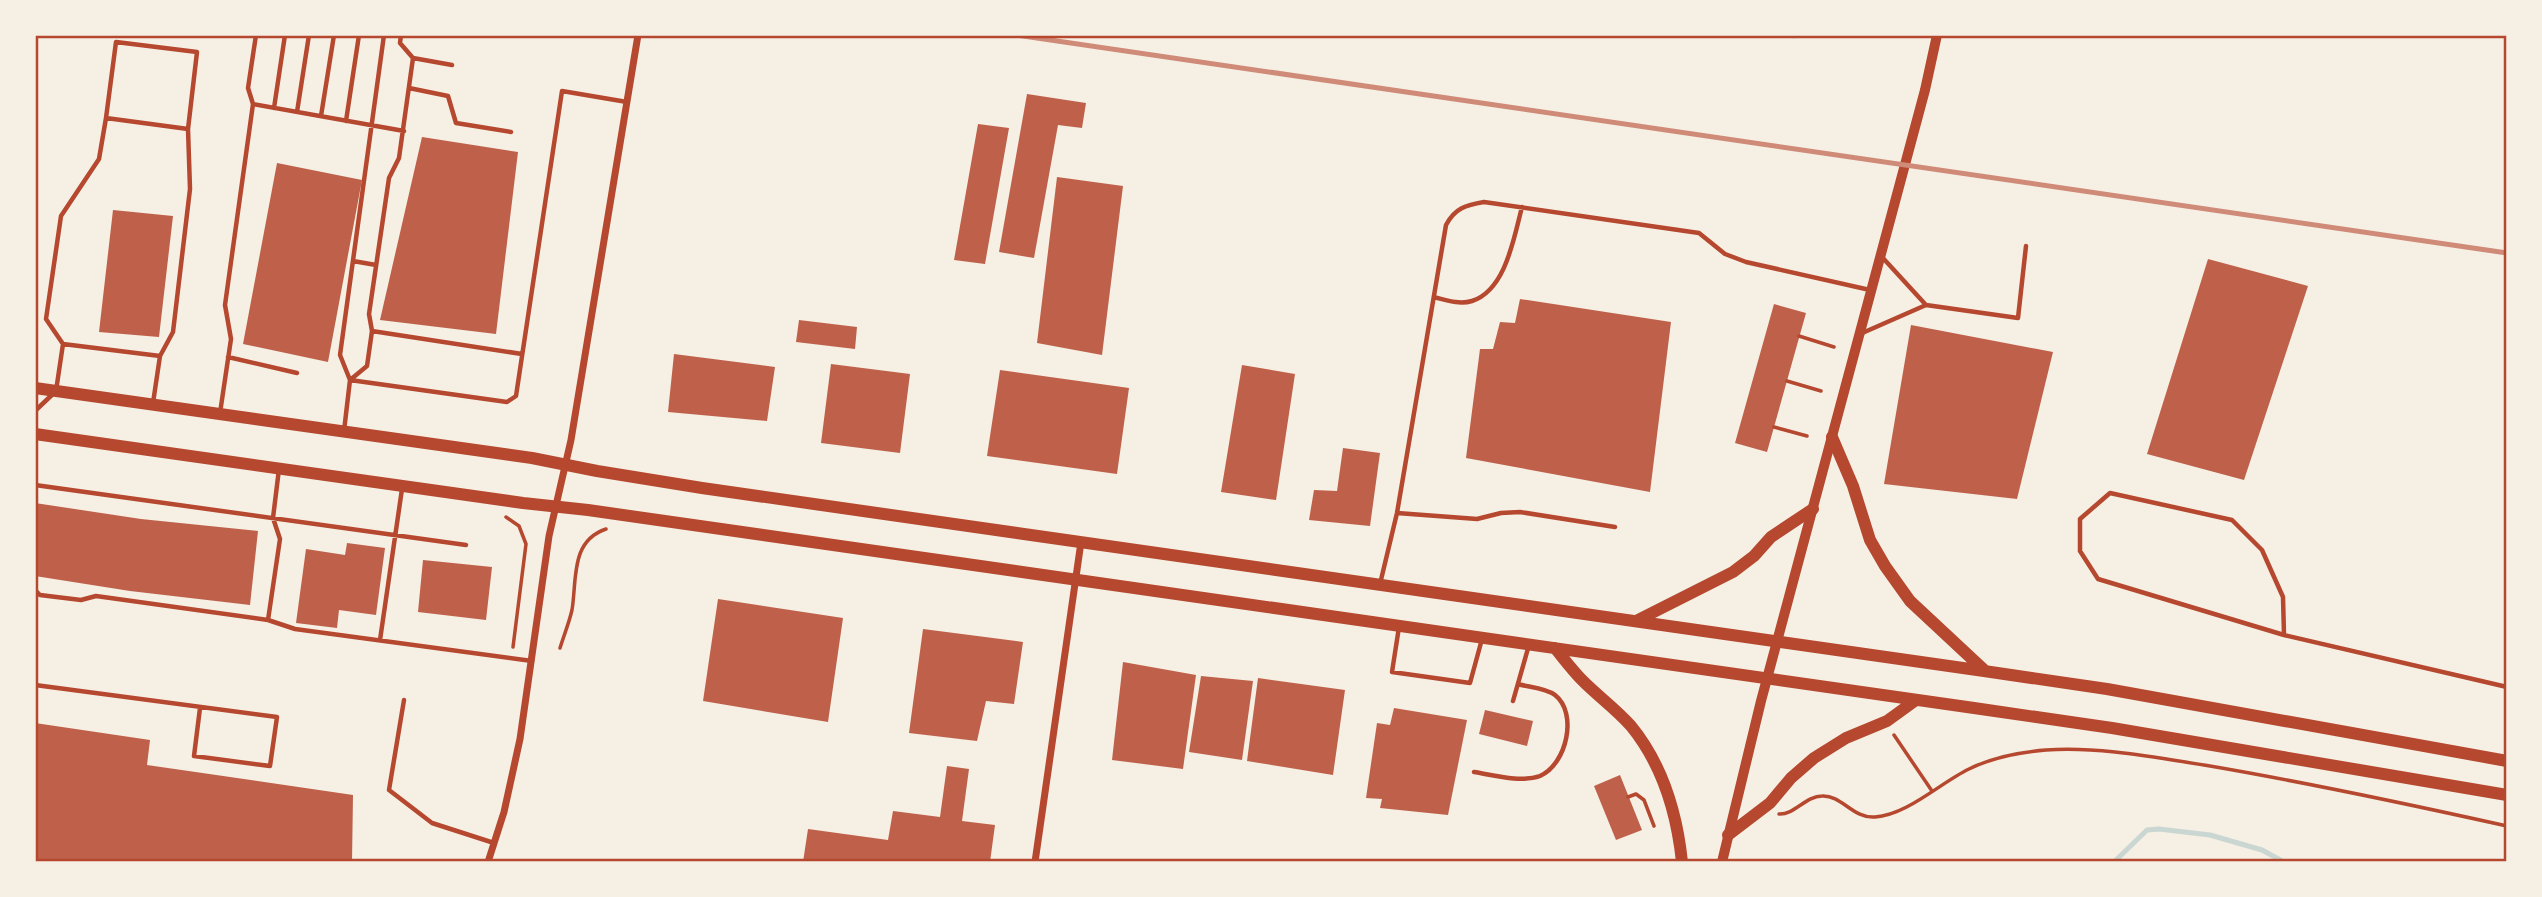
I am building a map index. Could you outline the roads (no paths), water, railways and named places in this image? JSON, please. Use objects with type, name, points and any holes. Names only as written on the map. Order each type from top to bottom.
[{"type":"main road","points":[[35,388],[565,464],[702,488],[1984,671],[2120,692],[2507,761]]},
{"type":"main road","points":[[35,434],[2112,728],[2507,795]]},
{"type":"main road","points":[[1832,437],[1853,486],[1870,540],[1885,566],[1910,601],[1984,671]]},
{"type":"main road","points":[[1636,621],[1733,572],[1754,556],[1771,537],[1813,509]]},
{"type":"main road","points":[[1555,648],[1583,681],[1623,718],[1649,753],[1668,796],[1682,862]]},
{"type":"main road","points":[[1728,835],[1770,803],[1791,778],[1814,758],[1846,738],[1887,722],[1916,700]]},
{"type":"street","points":[[488,862],[511,786],[533,661],[549,536],[582,380],[638,35]]},
{"type":"street","points":[[1722,862],[1768,678],[1925,90],[1937,35]]},
{"type":"street","points":[[1035,862],[1081,542]]},
{"type":"lane","points":[[220,414],[231,339],[225,305],[253,104],[248,88],[256,35]]},
{"type":"lane","points":[[274,108],[285,35]]},
{"type":"lane","points":[[298,112],[309,35]]},
{"type":"lane","points":[[321,116],[334,35]]},
{"type":"lane","points":[[346,121],[359,35]]},
{"type":"lane","points":[[344,431],[350,380],[340,355],[384,35]]},
{"type":"lane","points":[[401,35],[400,43],[413,58],[452,65]]},
{"type":"lane","points":[[35,411],[56,391],[63,344],[46,319],[61,216],[99,159],[116,42],[197,52],[188,129],[190,189],[173,332],[160,356],[152,405]]},
{"type":"lane","points":[[350,380],[367,366],[372,331],[369,314],[376,265],[389,178],[400,158],[413,58]]},
{"type":"lane","points":[[409,88],[448,96],[456,123],[511,132]]},
{"type":"lane","points":[[350,380],[507,402],[516,396],[562,91],[627,102]]},
{"type":"lane","points":[[253,104],[404,131]]},
{"type":"lane","points":[[106,118],[188,129]]},
{"type":"lane","points":[[1380,585],[1397,513],[1446,225],[1453,212],[1467,204],[1484,202],[1699,233],[1725,254],[1746,262],[1872,290]]},
{"type":"lane","points":[[1434,297],[1458,303],[1473,301],[1501,276],[1509,257],[1522,207]]},
{"type":"lane","points":[[1860,334],[1926,305],[2018,318],[2026,246]]},
{"type":"lane","points":[[1881,256],[1926,305]]},
{"type":"lane","points":[[353,261],[376,265]]},
{"type":"lane","points":[[372,331],[522,354]]},
{"type":"lane","points":[[63,344],[160,356]]},
{"type":"lane","points":[[228,357],[297,373]]},
{"type":"lane","points":[[268,620],[281,539],[272,518],[279,468]]},
{"type":"lane","points":[[35,485],[466,545]]},
{"type":"lane","points":[[380,640],[403,485]]},
{"type":"lane","points":[[2284,635],[2283,597],[2262,550],[2232,520],[2110,493],[2080,519],[2080,551],[2098,579],[2284,635],[2507,687]]},
{"type":"lane","points":[[1397,513],[1477,519],[1520,512],[1615,527]]},
{"type":"lane","points":[[35,590],[40,595],[81,600],[96,596],[268,620],[295,629],[533,661]]},
{"type":"lane","points":[[1399,626],[1392,672],[1470,682],[1482,637]]},
{"type":"lane","points":[[1513,701],[1529,644]]},
{"type":"lane","points":[[1474,772],[1521,778],[1537,777],[1548,770],[1564,751],[1566,727],[1559,701],[1548,692],[1518,684]]},
{"type":"lane","points":[[35,685],[277,717],[270,766],[194,756],[200,708]]},
{"type":"lane","points":[[404,700],[389,790],[432,823],[495,843]]},
{"type":"waterway","points":[[1789,35],[1794,36]]},
{"type":"waterway","points":[[2114,862],[2147,830],[2159,829],[2210,835],[2262,850],[2284,862]]},
{"type":"railway","points":[[1016,35],[2507,253]]}]
